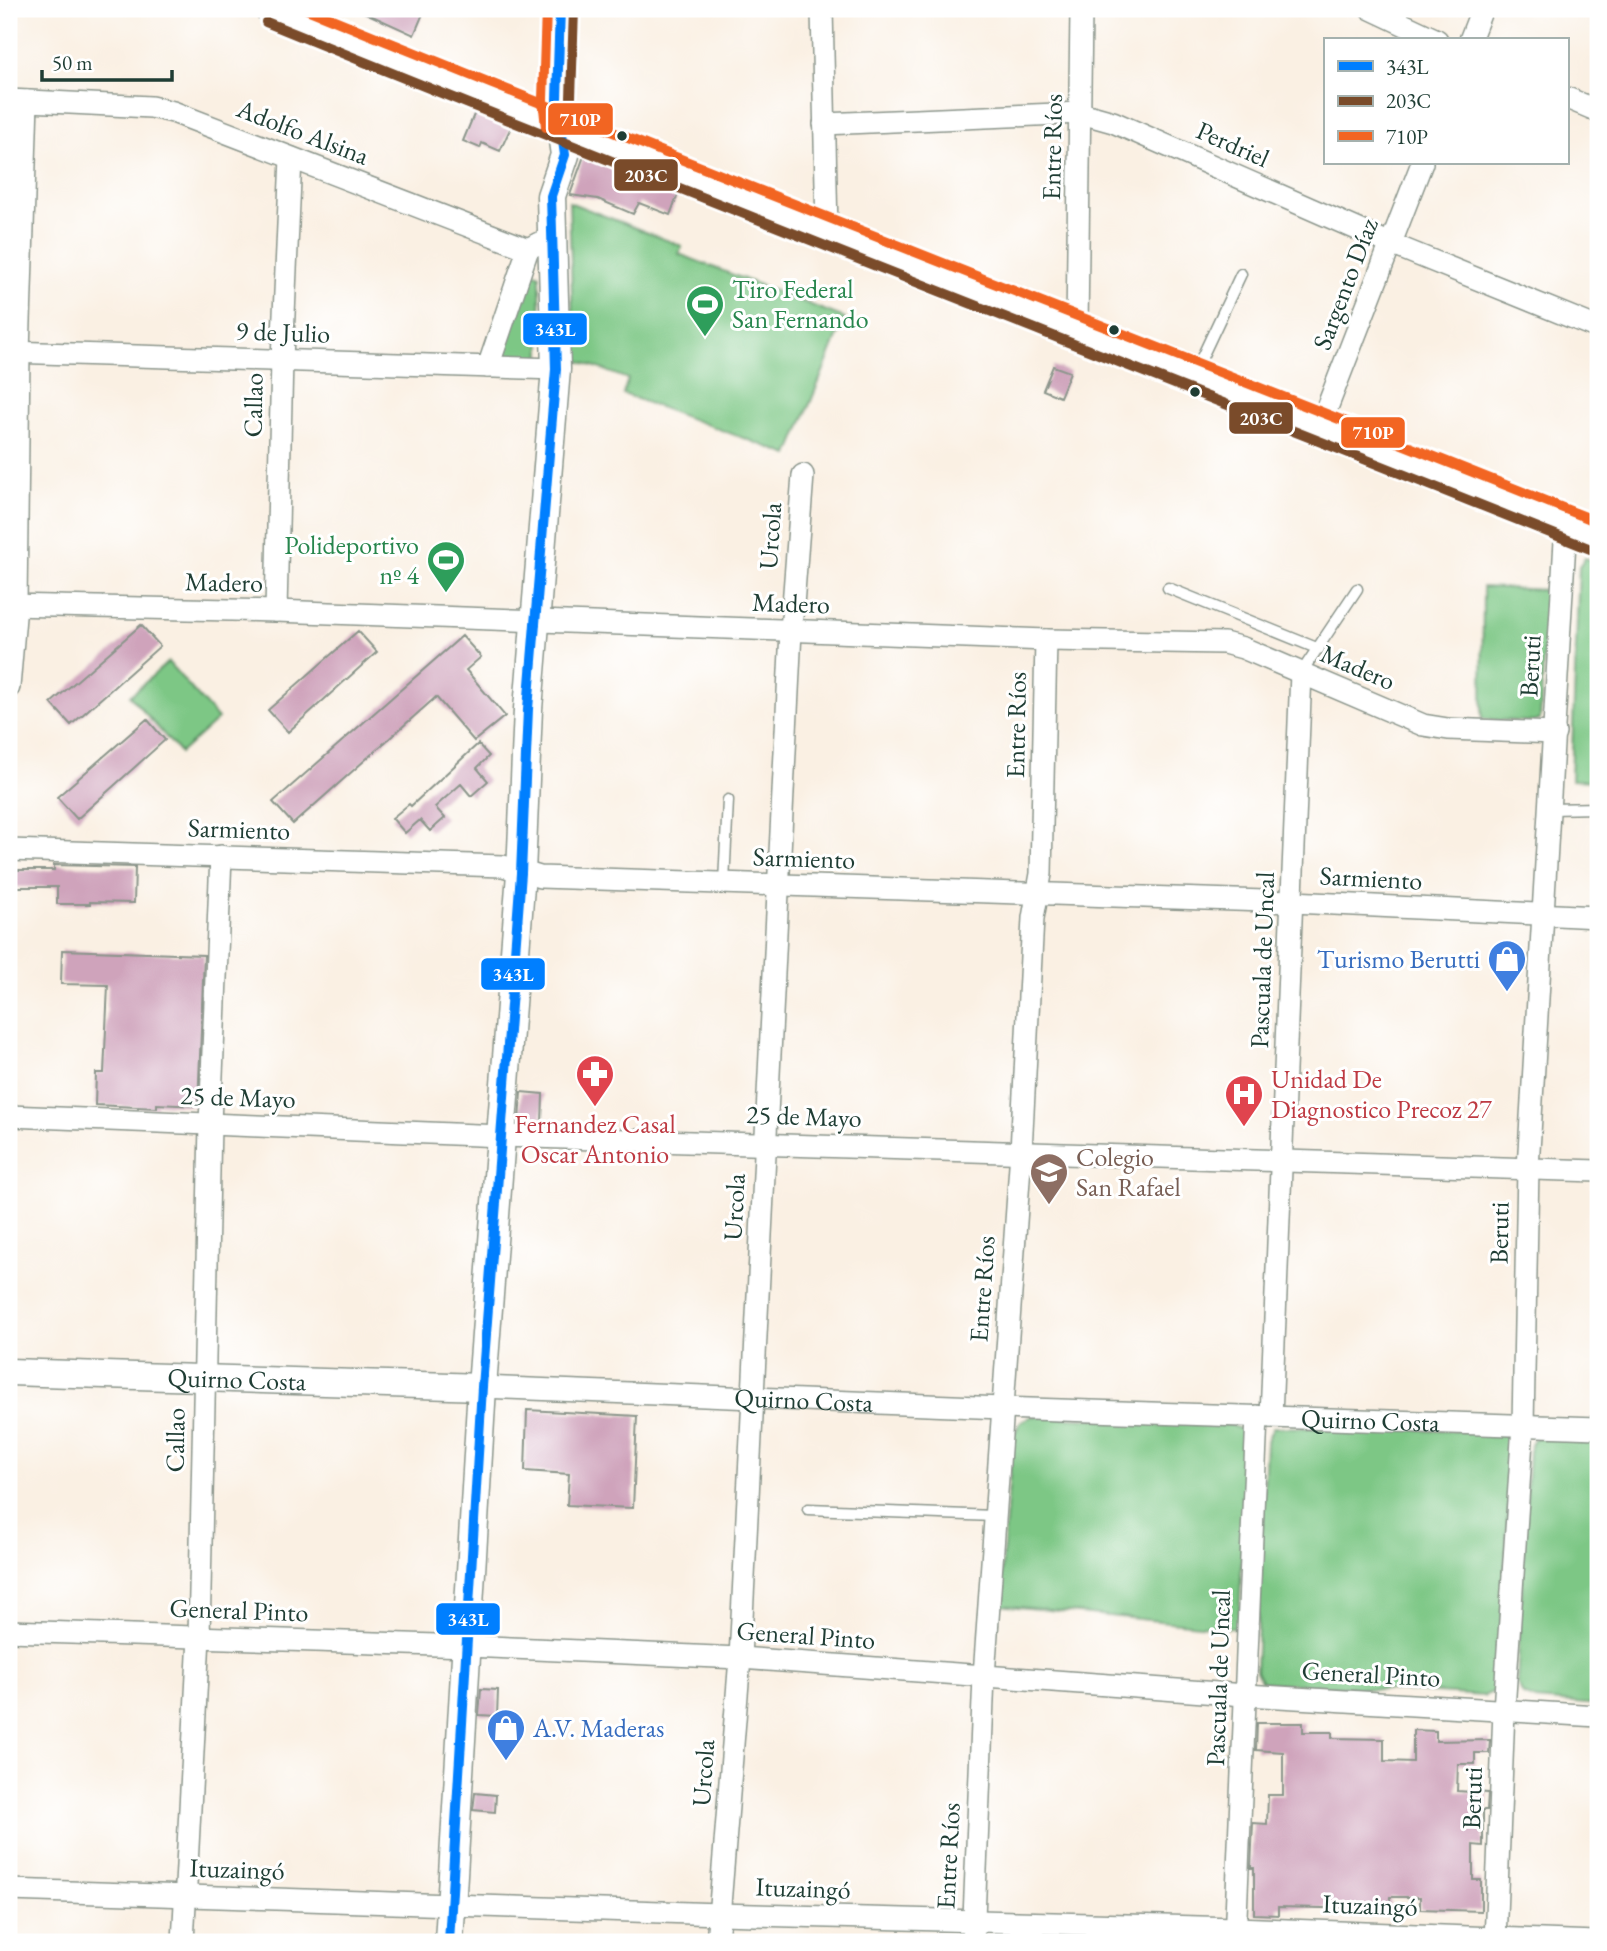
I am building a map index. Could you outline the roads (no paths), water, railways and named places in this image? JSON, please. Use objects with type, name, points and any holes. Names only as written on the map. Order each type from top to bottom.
[{"type":"main road","points":[[449,1942],[482,1387],[520,873],[528,709],[556,369],[540,242],[551,196],[565,155],[557,99],[560,9]]},
{"type":"main road","points":[[290,13],[614,149],[827,230],[1320,426],[1587,526]]},
{"type":"street","points":[[822,9],[827,230]]},
{"type":"street","name":"Entre Ríos","points":[[1077,329],[1081,9]]},
{"type":"street","points":[[1371,9],[1433,38]]},
{"type":"street","points":[[1471,38],[1482,9]]},
{"type":"street","points":[[1568,98],[1598,111]]},
{"type":"street","points":[[9,687],[18,100]]},
{"type":"street","name":"Adolfo Alsina","points":[[18,100],[151,107],[173,111],[291,158],[540,242]]},
{"type":"street","name":"Perdriel","points":[[824,124],[1081,113],[1113,122],[1391,244],[1598,328]]},
{"type":"street","name":"Callao","points":[[276,611],[282,359],[291,158]]},
{"type":"street","name":"Sargento Díaz","points":[[1320,426],[1422,164]]},
{"type":"street","points":[[488,367],[540,242]]},
{"type":"street","name":"9 de Julio","points":[[14,353],[556,369]]},
{"type":"street","name":"Urcola","points":[[717,1942],[740,1658],[791,631],[803,475]]},
{"type":"street","name":"Beruti","points":[[1495,1940],[1504,1710],[1523,1425],[1528,1168],[1550,809],[1555,733],[1587,526]]},
{"type":"street","name":"Madero","points":[[12,605],[276,611],[1046,640],[1224,643],[1243,648],[1423,725],[1448,729],[1555,733]]},
{"type":"street","name":"Entre Ríos","points":[[973,1942],[984,1676],[1021,1151],[1033,918],[1041,874],[1046,640]]},
{"type":"street","name":"Pascuala de Uncal","points":[[1235,1935],[1245,1695],[1282,1160],[1301,673]]},
{"type":"street","name":"Sarmiento","points":[[9,850],[503,866],[540,877],[1293,902],[1598,917]]},
{"type":"street","name":"Callao","points":[[183,1942],[199,1637],[210,1124],[221,856]]},
{"type":"street","name":"25 de Mayo","points":[[9,1116],[502,1136],[1598,1171]]},
{"type":"street","name":"Quirno Costa","points":[[9,1372],[1598,1428]]},
{"type":"street","name":"General Pinto","points":[[9,1631],[740,1658],[1245,1695],[1598,1716]]},
{"type":"street","name":"Ituzaingó","points":[[9,1890],[974,1921],[1235,1935],[1596,1942]]},
{"type":"lane","points":[[1194,375],[1241,274]]},
{"type":"lane","points":[[1168,588],[1319,649]]},
{"type":"lane","points":[[1301,673],[1357,589]]},
{"type":"lane","points":[[724,883],[728,800]]},
{"type":"lane","points":[[1550,809],[1598,808]]},
{"type":"lane","points":[[808,1509],[995,1516]]},
{"type":"place","name":"Tiro Federal San Fernando","points":[[705,338]]},
{"type":"place","name":"Polideportivo nº 4","points":[[446,594]]},
{"type":"place","name":"Turismo Berutti","points":[[1507,993]]},
{"type":"place","name":"Fernandez Casal Oscar Antonio","points":[[595,1108]]},
{"type":"place","name":"Unidad De Diagnostico Precoz 27","points":[[1244,1128]]},
{"type":"place","name":"Colegio San Rafael","points":[[1049,1206]]},
{"type":"place","name":"A.V. Maderas","points":[[506,1762]]}]
